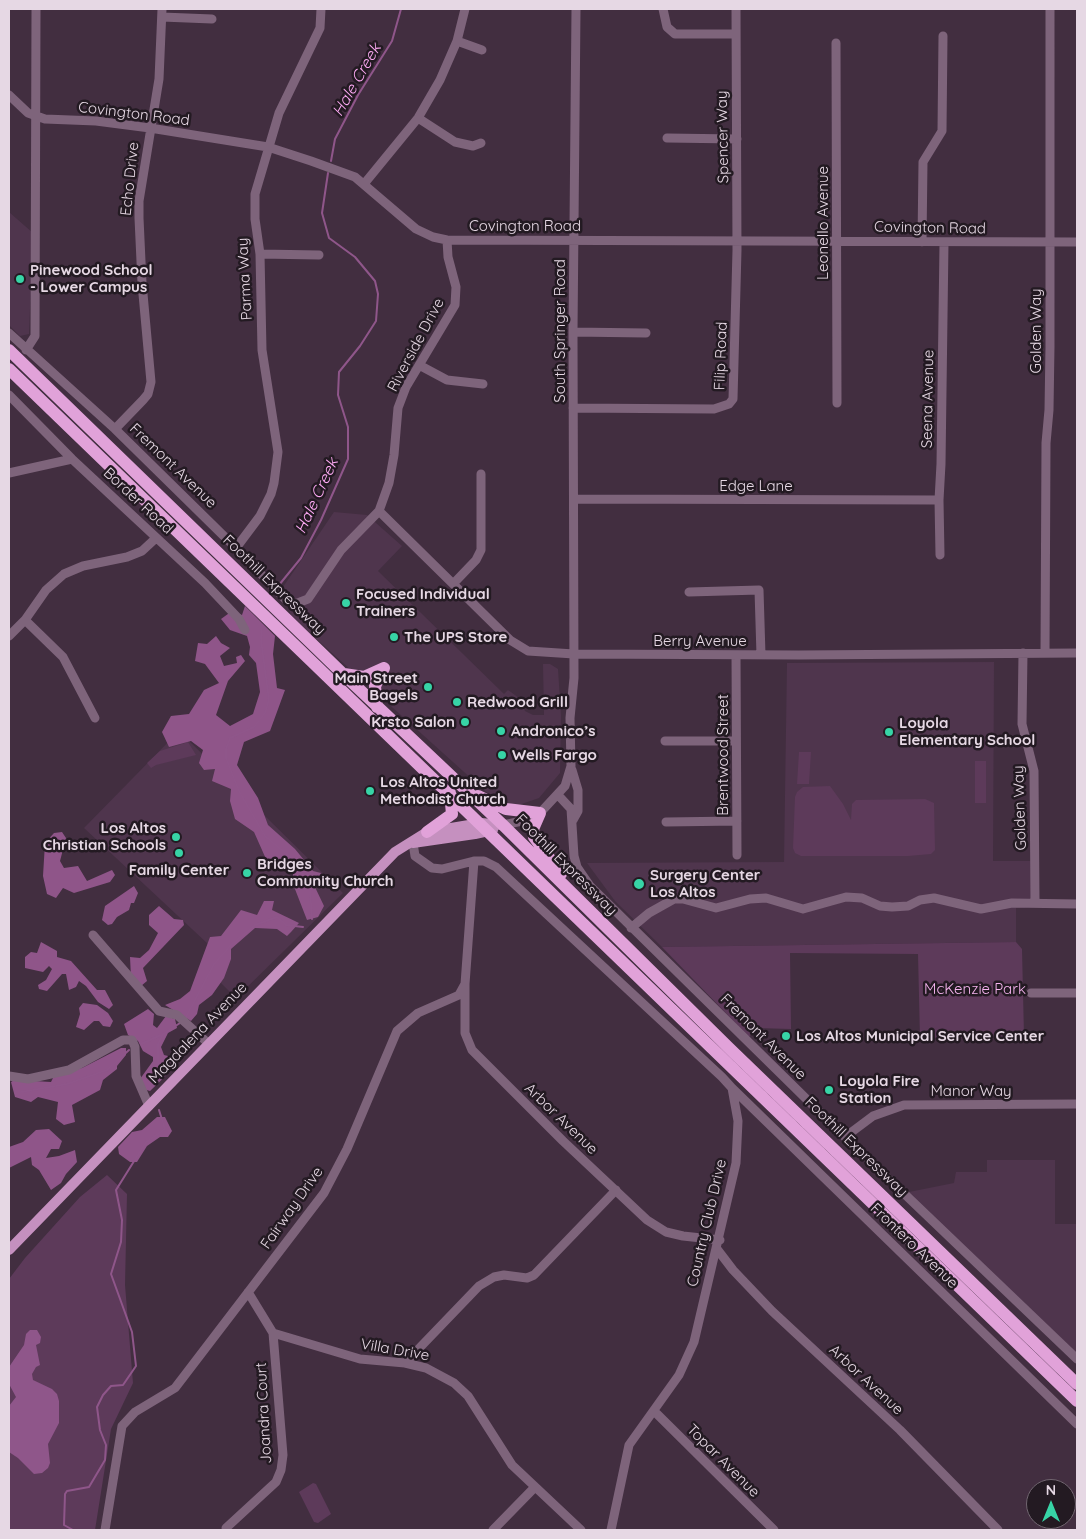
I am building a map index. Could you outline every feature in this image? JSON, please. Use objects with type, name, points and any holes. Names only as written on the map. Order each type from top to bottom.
[{"type":"highway","name":"Foothill Expressway","points":[[9,350],[377,707],[503,825],[1077,1384]]},
{"type":"highway","name":"Foothill Expressway","points":[[9,369],[450,793],[1077,1401]]},
{"type":"highway","points":[[342,673],[357,678],[384,668],[375,686],[377,707]]},
{"type":"highway","points":[[466,790],[500,807],[515,811],[540,813],[533,829],[534,836],[558,869],[568,890]]},
{"type":"highway","points":[[427,832],[452,814],[450,793]]},
{"type":"main road","name":"Magdalena Avenue","points":[[413,843],[421,834],[427,832],[503,825]]},
{"type":"main road","name":"Magdalena Avenue","points":[[9,1250],[390,857],[400,849],[413,843],[485,827]]},
{"type":"street","points":[[26,350],[35,336],[36,9]]},
{"type":"street","name":"Parma Way","points":[[236,548],[260,516],[268,501],[274,483],[278,452],[263,363],[260,254],[255,218],[256,194],[279,113],[320,28],[322,9]]},
{"type":"street","points":[[364,184],[418,118],[440,80],[456,41],[465,9]]},
{"type":"street","name":"South Springer Road","points":[[503,825],[527,820],[540,813],[558,795],[568,780],[571,766],[570,718],[574,678],[576,9]]},
{"type":"street","points":[[663,9],[667,27],[675,34],[735,34]]},
{"type":"street","name":"Spencer Way","points":[[736,9],[737,240]]},
{"type":"street","name":"Golden Way","points":[[1045,653],[1046,443],[1049,410],[1050,346],[1050,9]]},
{"type":"street","points":[[162,13],[212,18]]},
{"type":"street","name":"Echo Drive","points":[[115,429],[148,394],[151,382],[142,283],[139,218],[150,128],[159,79],[162,13]]},
{"type":"street","points":[[922,242],[923,162],[942,131],[943,36]]},
{"type":"street","points":[[456,41],[482,50]]},
{"type":"street","name":"Leonello Avenue","points":[[836,43],[837,403]]},
{"type":"street","points":[[9,95],[35,117]]},
{"type":"street","name":"Covington Road","points":[[35,117],[150,128],[268,147],[341,172],[364,184],[416,229],[433,237],[446,240],[1077,242]]},
{"type":"street","points":[[418,118],[455,142],[473,146],[481,143]]},
{"type":"street","points":[[667,138],[737,139]]},
{"type":"street","name":"Riverside Drive","points":[[316,590],[341,550],[379,511],[389,483],[398,408],[406,387],[455,305],[456,287],[448,257],[446,240]]},
{"type":"street","name":"Filip Road","points":[[574,408],[714,409],[728,404],[734,393],[737,240]]},
{"type":"street","name":"Seena Avenue","points":[[940,555],[939,500],[944,243]]},
{"type":"street","points":[[260,254],[319,254]]},
{"type":"street","points":[[574,332],[646,333]]},
{"type":"street","name":"Fremont Avenue","points":[[9,333],[115,429],[290,603],[302,603],[316,590]]},
{"type":"street","points":[[419,365],[447,380],[484,384]]},
{"type":"street","name":"Border Road","points":[[9,395],[72,459],[205,583],[239,618],[245,630]]},
{"type":"street","points":[[9,473],[72,459]]},
{"type":"street","points":[[453,584],[476,560],[480,550],[481,474]]},
{"type":"street","name":"Edge Lane","points":[[574,499],[939,500]]},
{"type":"street","name":"Berry Avenue","points":[[379,511],[510,640],[528,651],[574,654],[736,655],[1077,652]]},
{"type":"street","points":[[9,636],[26,620],[46,590],[64,574],[83,566],[142,551],[156,538]]},
{"type":"street","points":[[689,592],[759,590],[760,655]]},
{"type":"street","points":[[26,620],[63,657],[96,718]]},
{"type":"street","name":"Golden Way","points":[[1023,653],[1022,724],[1034,771],[1035,904]]},
{"type":"street","points":[[574,678],[580,673],[580,663],[587,654]]},
{"type":"street","name":"Brentwood Street","points":[[736,655],[737,855]]},
{"type":"street","points":[[665,741],[736,740]]},
{"type":"street","points":[[571,766],[578,790],[578,811],[572,820]]},
{"type":"street","name":"Fremont Avenue","points":[[558,795],[571,809],[574,856],[577,867],[590,886],[845,1137],[1077,1359]]},
{"type":"street","points":[[666,822],[737,821]]},
{"type":"street","points":[[413,843],[422,853],[426,864],[432,868],[442,869],[474,861],[484,861],[496,867],[732,1088]]},
{"type":"street","points":[[465,984],[474,861]]},
{"type":"street","points":[[631,928],[649,913],[674,900],[683,899],[716,908],[750,899],[766,898],[803,909],[846,897],[862,898],[880,906],[892,907],[908,906],[920,900],[934,898],[943,898],[981,908],[1002,904],[1077,904]]},
{"type":"street","points":[[93,936],[159,1011],[177,1014],[209,1044]]},
{"type":"street","name":"Arbor Avenue","points":[[465,984],[465,1033],[472,1050],[563,1141],[648,1220],[666,1232],[720,1240]]},
{"type":"street","name":"Fairway Drive","points":[[105,1530],[122,1426],[135,1412],[175,1388],[324,1193],[347,1149],[396,1031],[418,1013],[459,995],[465,984]]},
{"type":"street","points":[[1031,993],[1077,993]]},
{"type":"street","points":[[9,1076],[28,1079],[69,1070],[123,1040],[132,1040],[135,1048],[136,1076],[149,1106]]},
{"type":"street","name":"Country Club Drive","points":[[611,1530],[627,1451],[632,1440],[679,1375],[690,1353],[720,1240],[737,1149],[738,1121],[732,1088]]},
{"type":"street","name":"Frontero Avenue","points":[[732,1088],[1077,1424]]},
{"type":"street","name":"Manor Way","points":[[845,1137],[872,1116],[904,1105],[1077,1104]]},
{"type":"street","points":[[405,1363],[479,1286],[494,1277],[504,1275],[527,1278],[534,1275],[616,1190]]},
{"type":"street","name":"Arbor Avenue","points":[[717,1249],[733,1270],[772,1311],[900,1430],[998,1530]]},
{"type":"street","points":[[248,1292],[273,1332]]},
{"type":"street","name":"Villa Drive","points":[[273,1332],[360,1359],[405,1363],[436,1372],[454,1383],[468,1396],[496,1444],[512,1465],[581,1530]]},
{"type":"street","name":"Joandra Court","points":[[226,1528],[276,1482],[281,1470],[283,1455],[273,1332]]},
{"type":"street","name":"Topar Avenue","points":[[654,1412],[774,1530]]},
{"type":"street","points":[[493,1530],[535,1487]]},
{"type":"shaded area","name":"Pinewood School - Lower Campus","points":[[9,212],[33,233],[29,334],[20,336],[9,325]]},
{"type":"shaded area","points":[[334,512],[367,515],[402,546],[378,571],[504,694],[508,690],[519,698],[525,711],[533,715],[544,715],[543,664],[550,664],[558,669],[561,716],[560,773],[539,798],[510,808],[494,799],[291,616],[283,587]]},
{"type":"shaded area","points":[[245,606],[275,636],[273,654],[277,688],[285,690],[270,731],[244,742],[237,765],[258,798],[268,825],[295,849],[313,871],[321,873],[314,885],[324,906],[318,917],[307,920],[293,884],[293,863],[276,866],[273,859],[266,859],[254,832],[235,819],[230,801],[231,789],[212,781],[215,769],[204,770],[199,763],[203,750],[191,741],[169,747],[162,732],[171,716],[189,714],[204,690],[219,683],[205,664],[195,661],[198,643],[207,644],[216,636],[221,643],[230,648],[220,656],[224,666],[237,663],[236,657],[241,655],[245,661],[228,681],[216,715],[230,726],[253,714],[260,692],[256,663],[249,655],[250,647],[247,636],[230,630],[221,619],[232,611],[242,615]]},
{"type":"shaded area","points":[[994,662],[993,861],[1031,861],[1036,907],[1016,908],[1016,942],[662,947],[615,901],[587,863],[784,862],[787,663]]},
{"type":"shaded area","points":[[179,731],[343,893],[236,998],[218,980],[224,959],[84,828]]},
{"type":"shaded area","points":[[62,832],[66,838],[60,861],[64,868],[78,866],[87,881],[112,870],[115,875],[110,882],[74,893],[63,888],[56,898],[47,894],[43,876],[45,843],[54,833]]},
{"type":"shaded area","points":[[134,886],[138,893],[134,903],[131,903],[129,910],[117,917],[112,924],[108,925],[102,920],[105,906]]},
{"type":"shaded area","points":[[264,901],[274,901],[272,910],[299,923],[287,936],[277,929],[255,928],[231,949],[231,959],[224,978],[212,995],[199,1005],[197,1014],[191,1021],[165,1005],[180,999],[190,991],[210,937],[221,936],[241,910],[257,915]]},
{"type":"shaded area","points":[[159,906],[174,919],[183,920],[184,925],[143,968],[147,981],[141,986],[131,978],[130,957],[140,958],[149,950],[158,933],[149,925],[149,915]]},
{"type":"shaded area","points":[[41,942],[57,951],[57,957],[71,961],[97,990],[105,990],[113,1005],[109,1009],[98,1002],[86,986],[79,981],[76,987],[69,990],[66,974],[62,974],[47,991],[39,989],[38,985],[46,980],[52,969],[49,966],[43,972],[25,968],[25,957],[31,952],[37,953]]},
{"type":"shaded area","points":[[83,1003],[97,1005],[108,1013],[113,1021],[110,1027],[103,1026],[99,1021],[94,1021],[84,1030],[76,1027],[80,1014],[79,1008]]},
{"type":"shaded area","points":[[148,1009],[154,1014],[153,1025],[157,1028],[166,1016],[175,1019],[177,1028],[168,1033],[161,1047],[164,1055],[176,1058],[178,1064],[150,1091],[143,1089],[140,1079],[153,1061],[153,1057],[143,1051],[138,1041],[128,1035],[124,1024]]},
{"type":"shaded area","points":[[121,1048],[126,1048],[126,1055],[117,1066],[117,1069],[103,1080],[100,1090],[72,1105],[75,1122],[64,1125],[56,1119],[58,1102],[38,1097],[31,1102],[15,1097],[11,1082],[21,1076],[34,1081],[51,1082],[55,1074],[82,1068]]},
{"type":"shaded area","points":[[157,1117],[165,1117],[172,1131],[168,1137],[160,1137],[147,1146],[137,1162],[130,1162],[119,1154],[118,1147],[132,1132],[142,1130]]},
{"type":"shaded area","points":[[49,1129],[62,1141],[59,1149],[51,1149],[46,1158],[59,1156],[75,1150],[77,1162],[61,1183],[51,1190],[39,1170],[32,1165],[31,1157],[9,1168],[9,1147],[23,1142],[36,1130]]},
{"type":"shaded area","points":[[987,1160],[1055,1160],[1055,1224],[1077,1224],[1077,1353],[909,1192],[954,1183],[956,1172],[987,1172]]},
{"type":"shaded area","points":[[30,1330],[37,1330],[41,1337],[40,1343],[36,1345],[40,1365],[36,1367],[32,1374],[33,1380],[52,1389],[57,1394],[59,1401],[59,1423],[48,1444],[50,1463],[48,1468],[42,1473],[34,1474],[9,1452],[9,1406],[16,1397],[9,1384],[9,1367],[24,1345],[26,1334]]},
{"type":"green space","points":[[188,742],[196,755],[151,768],[147,763],[160,751]]},
{"type":"green space","points":[[799,752],[811,752],[809,784],[797,784]]},
{"type":"green space","points":[[975,761],[986,761],[986,803],[975,803]]},
{"type":"green space","points":[[830,786],[843,804],[851,820],[852,804],[856,800],[925,799],[934,803],[935,850],[931,854],[908,856],[801,856],[795,853],[793,848],[795,797],[797,792],[803,787]]},
{"type":"green space","name":"McKenzie Park","points":[[1016,942],[1022,949],[1024,1036],[920,1038],[918,954],[790,953],[791,1029],[756,1028],[749,1037],[662,947]]},
{"type":"green space","points":[[107,1175],[127,1194],[125,1285],[133,1383],[111,1429],[95,1530],[9,1530],[9,1279],[25,1258],[80,1197]]},
{"type":"green space","points":[[313,1483],[316,1484],[331,1514],[318,1523],[314,1522],[299,1492]]},
{"type":"waterway","name":"Hale Creek","points":[[331,161],[335,139],[358,95],[392,41],[401,9]]},
{"type":"waterway","name":"Hale Creek","points":[[279,585],[301,558],[321,520],[348,459],[348,427],[338,395],[339,372],[360,346],[376,321],[378,294],[375,281],[355,257],[329,238],[322,213],[328,173]]},
{"type":"waterway","name":"Hale Creek","points":[[262,629],[261,640],[269,700],[265,713],[254,727],[230,738],[226,749],[226,758],[239,791],[265,836],[290,857],[310,887],[312,919]]},
{"type":"waterway","name":"Hale Creek","points":[[186,1017],[214,964],[231,945],[255,925],[277,917],[286,925],[303,927]]},
{"type":"waterway","name":"Hale Creek","points":[[158,1078],[158,1044],[163,1034],[180,1023]]},
{"type":"waterway","points":[[141,1044],[161,1035]]},
{"type":"waterway","points":[[21,1092],[67,1084],[107,1070],[129,1050]]},
{"type":"waterway","points":[[73,1530],[64,1525],[65,1494],[67,1491],[89,1487],[105,1460],[106,1445],[100,1430],[97,1407],[103,1395],[111,1386],[123,1385],[136,1366],[132,1332],[111,1274],[121,1242],[122,1220],[116,1190],[146,1142],[165,1129],[159,1110]]},
{"type":"place","name":"Pinewood School - Lower Campus","points":[[20,279]]},
{"type":"place","name":"Focused Individual Trainers","points":[[346,603]]},
{"type":"place","name":"The UPS Store","points":[[394,637]]},
{"type":"place","name":"Main Street Bagels","points":[[428,687]]},
{"type":"place","name":"Redwood Grill","points":[[457,702]]},
{"type":"place","name":"Krsto Salon","points":[[465,722]]},
{"type":"place","name":"Andronico’s","points":[[501,731]]},
{"type":"place","name":"Loyola Elementary School","points":[[889,732]]},
{"type":"place","name":"Wells Fargo","points":[[502,755]]},
{"type":"place","name":"Los Altos United Methodist Church","points":[[370,791]]},
{"type":"place","name":"Los Altos Christian Schools","points":[[176,837]]},
{"type":"place","name":"Family Center","points":[[179,853]]},
{"type":"place","name":"Bridges Community Church","points":[[247,873]]},
{"type":"place","name":"Surgery Center Los Altos","points":[[639,884]]},
{"type":"place","name":"Los Altos Municipal Service Center","points":[[786,1036]]},
{"type":"place","name":"Loyola Fire Station","points":[[829,1090]]}]
